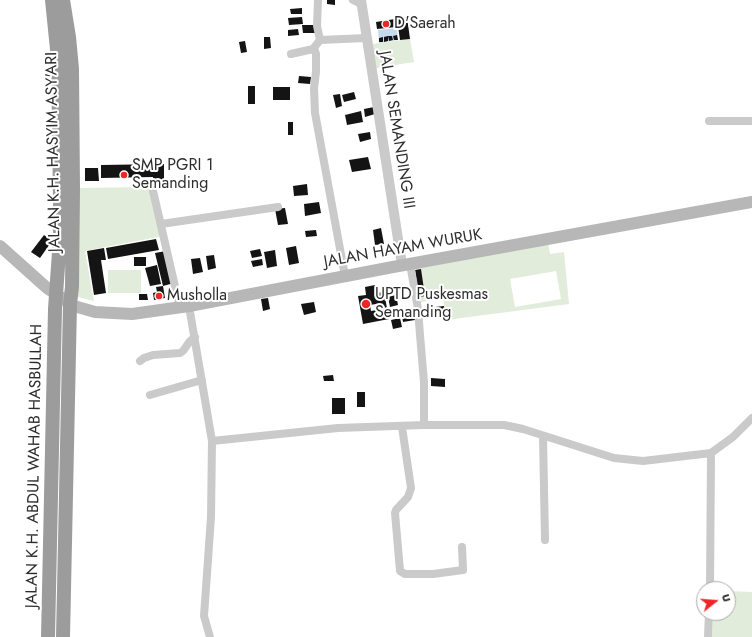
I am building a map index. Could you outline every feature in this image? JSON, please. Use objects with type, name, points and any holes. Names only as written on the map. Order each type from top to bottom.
[{"type":"highway","name":"JALAN K.H. HASYIM ASY'ARI","points":[[52,0],[58,60],[60,238],[63,299]]},
{"type":"highway","name":"JALAN K.H. HASYIM ASY'ARI","points":[[63,0],[72,69],[72,287],[63,299]]},
{"type":"highway","name":"JALAN K.H. ABDUL WAHAB HASBULLAH","points":[[48,637],[63,299]]},
{"type":"highway","name":"JALAN K.H. ABDUL WAHAB HASBULLAH","points":[[63,299],[63,637]]},
{"type":"main road","name":"JALAN HAYAM WURUK","points":[[63,299],[80,309],[107,314],[132,314],[185,307],[344,276],[752,202]]},
{"type":"main road","points":[[0,246],[63,299]]},
{"type":"street","points":[[291,54],[311,50],[320,40],[317,26],[318,0]]},
{"type":"street","name":"JALAN SEMANDING III","points":[[358,1],[366,38],[406,265]]},
{"type":"street","points":[[320,40],[366,38]]},
{"type":"street","points":[[314,48],[316,54],[314,88],[315,113],[344,276]]},
{"type":"street","points":[[709,121],[752,121]]},
{"type":"street","points":[[153,191],[161,224],[195,337],[212,441],[211,516],[204,616],[210,637]]},
{"type":"street","points":[[161,224],[278,207]]},
{"type":"street","points":[[406,265],[418,309],[424,382],[424,425]]},
{"type":"street","points":[[140,361],[153,355],[180,353],[190,340],[195,337]]},
{"type":"street","points":[[150,395],[202,380]]},
{"type":"street","points":[[212,441],[338,428],[402,427],[424,425],[504,425],[523,429],[623,460],[643,461],[711,452],[733,437],[752,418]]},
{"type":"street","points":[[402,427],[410,488],[408,497],[395,513],[400,571],[405,574],[433,574],[463,570],[462,547]]},
{"type":"street","points":[[543,436],[545,540]]},
{"type":"street","points":[[710,581],[711,452]]},
{"type":"street","points":[[708,637],[709,621]]},
{"type":"green space","points":[[410,39],[414,62],[376,68],[372,44]]},
{"type":"green space","points":[[150,187],[163,236],[85,251],[94,301],[78,297],[79,188]]},
{"type":"green space","points":[[548,242],[550,254],[564,252],[569,304],[446,320],[443,299],[421,302],[416,265]],"holes":[[[556,271],[561,299],[515,307],[510,279]]]},
{"type":"green space","points":[[108,270],[141,270],[141,293],[108,293]]},
{"type":"green space","points":[[736,591],[752,592],[752,637],[712,637],[713,621],[736,621]]},
{"type":"water","points":[[397,28],[398,40],[379,43],[378,30]]},
{"type":"building","points":[[327,0],[335,0],[335,5],[327,4]]},
{"type":"building","points":[[302,8],[302,14],[291,14],[290,9]]},
{"type":"building","points":[[302,17],[303,24],[289,25],[288,18]]},
{"type":"building","points":[[407,17],[410,39],[400,40],[397,19]]},
{"type":"building","name":"D'Saerah","points":[[395,19],[396,27],[377,29],[376,22]]},
{"type":"building","points":[[302,25],[314,25],[315,33],[303,33]]},
{"type":"building","points":[[298,29],[299,35],[288,36],[288,30]]},
{"type":"building","points":[[397,35],[398,40],[394,40],[393,36]]},
{"type":"building","points":[[388,36],[392,36],[393,40],[389,41]]},
{"type":"building","points":[[388,36],[388,41],[384,42],[384,37]]},
{"type":"building","points":[[264,37],[270,37],[271,48],[264,49]]},
{"type":"building","points":[[383,37],[383,42],[379,42],[379,38]]},
{"type":"building","points":[[245,41],[247,52],[241,53],[239,42]]},
{"type":"building","points":[[299,76],[311,77],[310,84],[298,83]]},
{"type":"building","points":[[248,86],[255,86],[255,104],[248,104]]},
{"type":"building","points":[[273,87],[290,87],[290,100],[273,100]]},
{"type":"building","points":[[354,92],[356,99],[344,102],[342,95]]},
{"type":"building","points":[[340,94],[342,106],[336,108],[333,95]]},
{"type":"building","points":[[374,107],[375,114],[365,117],[364,109]]},
{"type":"building","points":[[361,111],[363,122],[347,125],[345,115]]},
{"type":"building","points":[[288,122],[293,122],[293,135],[288,135]]},
{"type":"building","points":[[370,132],[371,139],[360,142],[358,134]]},
{"type":"building","points":[[368,157],[371,169],[352,172],[349,160]]},
{"type":"building","points":[[164,164],[164,186],[153,186],[153,177],[101,178],[101,165]]},
{"type":"building","points":[[85,168],[98,168],[99,181],[85,181]]},
{"type":"building","points":[[307,184],[308,195],[294,196],[293,186]]},
{"type":"building","points":[[319,202],[321,213],[305,216],[304,204]]},
{"type":"building","points":[[285,208],[288,224],[278,225],[275,209]]},
{"type":"building","points":[[381,228],[384,244],[375,245],[373,230]]},
{"type":"building","points":[[316,230],[317,236],[306,237],[305,231]]},
{"type":"building","points":[[44,235],[52,241],[40,258],[31,252]]},
{"type":"building","points":[[156,239],[159,250],[108,259],[106,248]]},
{"type":"building","points":[[296,246],[299,263],[289,265],[286,248]]},
{"type":"building","points":[[104,248],[106,260],[101,260],[106,293],[94,295],[87,251]]},
{"type":"building","points":[[260,249],[262,256],[252,258],[250,251]]},
{"type":"building","points":[[275,250],[277,266],[267,268],[264,252]]},
{"type":"building","points":[[166,251],[174,283],[163,286],[155,253]]},
{"type":"building","points":[[214,255],[216,268],[208,270],[206,256]]},
{"type":"building","points":[[134,257],[146,257],[146,266],[134,266]]},
{"type":"building","points":[[200,258],[203,272],[193,274],[191,259]]},
{"type":"building","points":[[262,259],[263,265],[253,267],[251,261]]},
{"type":"building","points":[[157,265],[161,284],[150,286],[145,268]]},
{"type":"building","points":[[421,269],[425,296],[419,297],[415,270]]},
{"type":"building","name":"UPTD Puskesmas Semanding","points":[[375,285],[376,293],[384,292],[389,319],[363,324],[358,296],[366,295],[365,287]],"holes":[[[376,304],[377,310],[371,311],[370,305]]]},
{"type":"building","name":"Musholla","points":[[163,286],[165,298],[154,300],[153,293],[157,292],[156,287]]},
{"type":"building","points":[[139,294],[147,294],[148,300],[139,300]]},
{"type":"building","points":[[396,295],[398,305],[390,307],[388,297]]},
{"type":"building","points":[[268,298],[270,309],[263,311],[261,299]]},
{"type":"building","points":[[314,302],[316,312],[304,315],[301,304]]},
{"type":"building","points":[[444,306],[445,315],[428,317],[426,308]]},
{"type":"building","points":[[414,314],[415,320],[403,322],[402,316]]},
{"type":"building","points":[[400,318],[402,327],[393,329],[391,320]]},
{"type":"building","points":[[333,375],[334,381],[324,381],[323,376]]},
{"type":"building","points":[[431,378],[445,379],[445,387],[431,386]]},
{"type":"building","points":[[357,392],[365,392],[365,407],[357,407]]},
{"type":"building","points":[[332,398],[345,398],[345,414],[332,414]]},
{"type":"place","name":"D'Saerah","points":[[386,24]]},
{"type":"place","name":"SMP PGRI 1 Semanding","points":[[124,175]]},
{"type":"place","name":"Musholla","points":[[159,296]]},
{"type":"place","name":"UPTD Puskesmas Semanding","points":[[366,304]]}]
